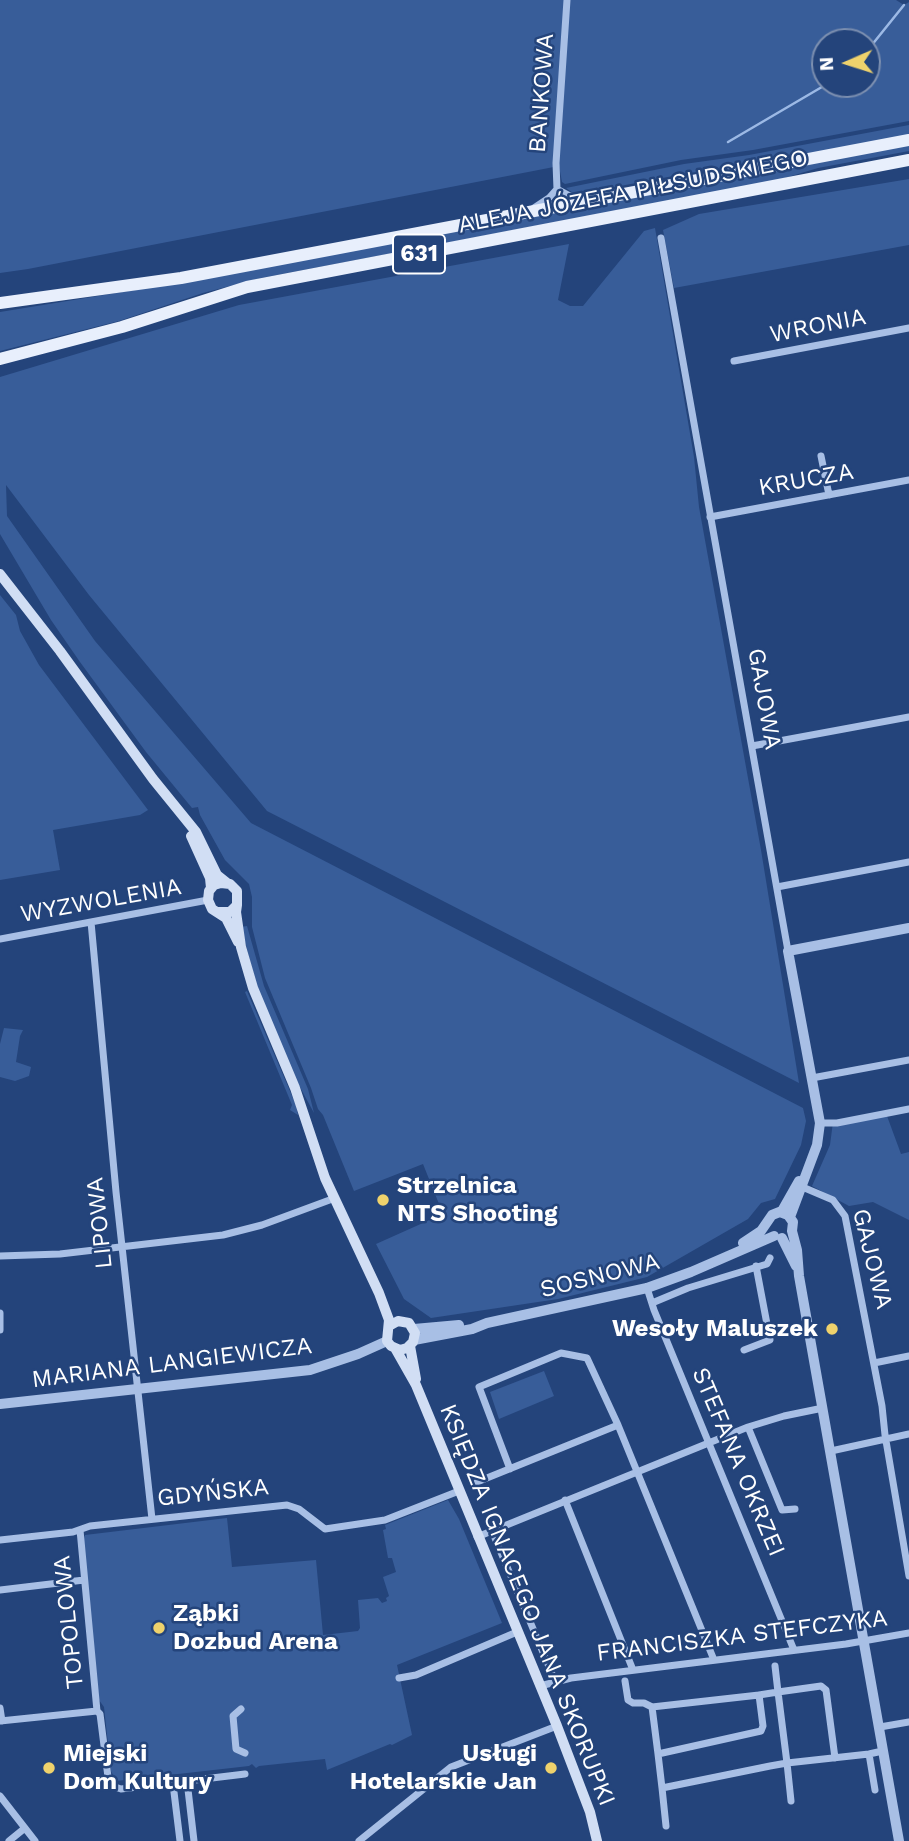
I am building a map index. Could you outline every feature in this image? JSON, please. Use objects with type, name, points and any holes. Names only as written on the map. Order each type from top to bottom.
[{"type":"main road","name":"ALEJA JÓZEFA PIŁSUDSKIEGO","points":[[0,303],[181,278],[909,140]]},
{"type":"main road","name":"ALEJA JÓZEFA PIŁSUDSKIEGO","points":[[0,359],[122,327],[247,287],[909,160]]},
{"type":"main road","points":[[0,567],[3,578],[200,839],[217,875],[237,891],[236,912],[241,947],[256,995],[295,1088],[310,1116],[331,1175],[335,1198],[379,1293],[389,1326]]},
{"type":"main road","points":[[183,818],[210,878],[208,900],[212,909],[226,918],[241,947]]},
{"type":"main road","points":[[211,888],[219,883],[226,883]]},
{"type":"main road","points":[[218,912],[230,912],[237,905]]},
{"type":"main road","points":[[379,1293],[404,1321],[413,1338],[403,1350],[391,1345],[386,1332],[389,1326],[404,1321]]},
{"type":"main road","name":"KSIĘDZA IGNACEGO JANA SKORUPKI","points":[[413,1338],[416,1385]]},
{"type":"main road","name":"KSIĘDZA IGNACEGO JANA SKORUPKI","points":[[391,1345],[416,1385],[557,1726],[590,1812],[597,1841]]},
{"type":"street","name":"BANKOWA","points":[[528,212],[557,189],[556,163],[567,0]]},
{"type":"street","name":"BANKOWA","points":[[557,189],[588,201]]},
{"type":"street","name":"GAJOWA","points":[[661,238],[820,1123],[817,1144],[799,1186],[790,1217]]},
{"type":"street","name":"WRONIA","points":[[734,361],[909,328]]},
{"type":"street","points":[[821,456],[829,495]]},
{"type":"street","name":"KRUCZA","points":[[710,517],[909,480]]},
{"type":"street","points":[[752,746],[909,717]]},
{"type":"street","points":[[777,887],[909,862]]},
{"type":"street","name":"WYZWOLENIA","points":[[0,939],[208,900]]},
{"type":"street","name":"LIPOWA","points":[[91,922],[152,1519]]},
{"type":"street","points":[[788,951],[909,928]]},
{"type":"street","points":[[813,1078],[909,1060]]},
{"type":"street","points":[[820,1123],[837,1123],[909,1109]]},
{"type":"street","name":"GAJOWA","points":[[780,1212],[799,1186]]},
{"type":"street","name":"GAJOWA","points":[[799,1186],[833,1200],[845,1216],[874,1363],[909,1576]]},
{"type":"street","points":[[0,1255],[20,1257],[60,1254],[240,1231],[335,1198]]},
{"type":"street","points":[[799,1276],[778,1237],[769,1232],[768,1223],[772,1215],[780,1212],[790,1217],[793,1225],[799,1276],[899,1841]]},
{"type":"street","name":"SOSNOWA","points":[[719,1259],[761,1231],[768,1223]]},
{"type":"street","points":[[778,1237],[792,1231]]},
{"type":"street","name":"SOSNOWA","points":[[413,1338],[472,1329],[488,1323],[647,1288],[778,1237]]},
{"type":"street","name":"SOSNOWA","points":[[652,1303],[688,1288],[767,1264],[770,1258]]},
{"type":"street","points":[[744,1350],[770,1340],[756,1266]]},
{"type":"street","name":"STEFANA OKRZEI","points":[[647,1288],[794,1650]]},
{"type":"street","points":[[0,1313],[0,1330]]},
{"type":"street","name":"MARIANA LANGIEWICZA","points":[[0,1404],[310,1370],[391,1345]]},
{"type":"street","points":[[510,1469],[479,1387],[561,1353],[590,1361],[714,1660]]},
{"type":"street","points":[[874,1363],[909,1356]]},
{"type":"street","points":[[477,1537],[748,1427],[823,1408]]},
{"type":"street","points":[[477,1482],[618,1425]]},
{"type":"street","points":[[748,1427],[782,1510],[795,1509]]},
{"type":"street","points":[[831,1451],[909,1434]]},
{"type":"street","name":"GDYŃSKA","points":[[0,1540],[80,1530],[90,1526],[287,1505],[299,1509],[325,1529],[385,1520],[459,1491]]},
{"type":"street","points":[[565,1500],[634,1670]]},
{"type":"street","name":"TOPOLOWA","points":[[80,1530],[97,1711],[100,1714],[107,1773],[112,1786],[121,1789],[173,1784]]},
{"type":"street","name":"KSIĘDZA IGNACEGO JANA SKORUPKI","points":[[492,1531],[555,1681]]},
{"type":"street","points":[[0,1590],[84,1580]]},
{"type":"street","points":[[398,1678],[413,1676],[517,1632]]},
{"type":"street","name":"FRANCISZKA STEFCZYKA","points":[[540,1686],[555,1681],[909,1633]]},
{"type":"street","points":[[775,1666],[791,1801]]},
{"type":"street","points":[[625,1681],[628,1700],[633,1703],[646,1703],[652,1707],[821,1686],[826,1690],[835,1758]]},
{"type":"street","points":[[657,1754],[759,1732],[763,1726],[760,1695]]},
{"type":"street","points":[[652,1707],[666,1826]]},
{"type":"street","points":[[0,1708],[1,1721],[97,1711]]},
{"type":"street","points":[[241,1709],[233,1716],[236,1749],[245,1754]]},
{"type":"street","points":[[880,1727],[909,1723]]},
{"type":"street","points":[[359,1841],[451,1767],[557,1726]]},
{"type":"street","points":[[662,1788],[787,1763],[878,1752]]},
{"type":"street","points":[[869,1754],[874,1790]]},
{"type":"street","points":[[180,1841],[173,1784],[245,1774]]},
{"type":"street","points":[[187,1781],[194,1841]]},
{"type":"street","points":[[0,1796],[35,1841]]},
{"type":"street","points":[[891,1841],[895,1823]]},
{"type":"street","points":[[9,1841],[25,1828]]},
{"type":"shaded area","points":[[0,0],[896,0],[904,5],[909,2],[909,121],[753,150],[681,160],[565,184],[562,182],[559,166],[0,273]]},
{"type":"shaded area","points":[[909,125],[909,135],[750,165],[689,173],[583,193],[573,193],[566,188],[684,164],[749,155]]},
{"type":"shaded area","points":[[909,145],[909,151],[818,168],[778,180],[261,278],[203,293],[119,321],[0,351],[0,312],[208,278]]},
{"type":"shaded area","points":[[909,179],[909,245],[674,288],[663,230],[699,214]]},
{"type":"shaded area","points":[[655,228],[694,457],[699,507],[761,850],[799,1083],[267,811],[89,595],[6,485],[7,516],[95,641],[251,823],[803,1108],[806,1121],[801,1145],[775,1199],[761,1203],[748,1219],[647,1277],[558,1299],[431,1318],[404,1299],[376,1244],[443,1214],[423,1164],[354,1191],[265,978],[252,927],[249,884],[225,860],[198,807],[192,808],[146,752],[80,662],[51,620],[0,534],[0,377],[239,305],[569,244],[558,300],[570,306],[583,306],[644,231]]},
{"type":"shaded area","points":[[0,595],[16,615],[20,631],[39,665],[148,810],[140,815],[53,830],[60,870],[0,880]]},
{"type":"shaded area","points":[[247,926],[264,986],[308,1089],[314,1113],[295,1078],[259,994],[241,927]]},
{"type":"shaded area","points":[[247,991],[298,1115],[290,1110],[292,1105],[245,992]]},
{"type":"shaded area","points":[[4,1028],[23,1030],[16,1062],[31,1067],[29,1076],[15,1081],[0,1077],[0,1044]]},
{"type":"shaded area","points":[[887,1116],[901,1154],[909,1152],[909,1220],[873,1202],[849,1206],[812,1186],[830,1145],[833,1122]]},
{"type":"shaded area","points":[[544,1371],[554,1396],[499,1419],[490,1392]]},
{"type":"shaded area","points":[[448,1500],[459,1519],[502,1623],[397,1665],[412,1735],[327,1770],[325,1759],[256,1768],[252,1764],[116,1781],[111,1771],[104,1707],[99,1700],[82,1545],[85,1535],[227,1518],[232,1567],[316,1560],[323,1635],[358,1631],[358,1600],[378,1598],[382,1603],[387,1601],[389,1596],[383,1577],[396,1572],[392,1558],[388,1558],[383,1530],[386,1529],[385,1525]]},
{"type":"waterway","points":[[881,34],[904,5]]},
{"type":"waterway","points":[[728,142],[811,93]]},
{"type":"place","name":"Strzelnica NTS Shooting","points":[[383,1200]]},
{"type":"place","name":"Wesoły Maluszek","points":[[832,1329]]},
{"type":"place","name":"Ząbki Dozbud Arena","points":[[159,1628]]},
{"type":"place","name":"Miejski Dom Kultury","points":[[49,1768]]},
{"type":"place","name":"Usługi Hotelarskie Jan","points":[[551,1768]]}]
